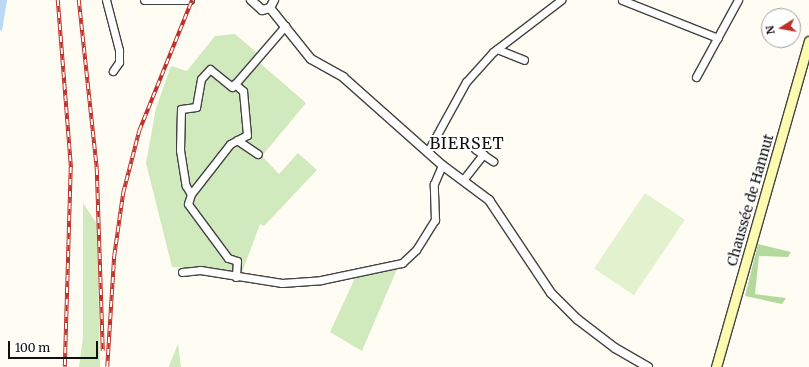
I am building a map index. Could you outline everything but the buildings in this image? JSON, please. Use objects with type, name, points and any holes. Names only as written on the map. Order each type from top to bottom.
[{"type":"main road","name":"Chaussée de Hannut","points":[[716,367],[809,40]]},
{"type":"street","points":[[106,0],[119,50],[119,62],[113,71]]},
{"type":"street","points":[[145,0],[190,0]]},
{"type":"street","points":[[251,0],[258,10],[270,8]]},
{"type":"street","points":[[270,8],[274,0]]},
{"type":"street","points":[[428,151],[466,82],[497,49],[561,0]]},
{"type":"street","points":[[622,0],[718,38]]},
{"type":"street","points":[[696,77],[738,0]]},
{"type":"street","points":[[270,8],[312,58],[343,77],[442,165],[463,180],[499,211],[551,293],[605,339],[648,367]]},
{"type":"street","points":[[192,194],[186,186],[180,150],[181,109],[196,107],[201,79],[210,69],[232,87],[284,26]]},
{"type":"street","points":[[497,49],[524,60]]},
{"type":"street","points":[[235,84],[243,91],[247,135],[230,144],[192,194],[188,204],[228,258],[237,261],[236,277]]},
{"type":"street","points":[[237,140],[258,154]]},
{"type":"street","points":[[475,150],[493,160]]},
{"type":"street","points":[[463,180],[483,154]]},
{"type":"street","points":[[182,272],[200,270],[236,277],[282,283],[321,280],[402,262],[416,250],[435,220],[434,184],[442,165]]},
{"type":"green space","points":[[235,34],[263,58],[260,63],[306,103],[262,156],[279,174],[298,153],[317,170],[264,226],[260,224],[241,275],[206,268],[172,267],[146,163],[156,108],[171,66],[187,71],[215,36]]},
{"type":"green space","points":[[645,193],[685,220],[634,295],[594,268]]},
{"type":"green space","points":[[83,203],[97,224],[100,367],[79,367],[83,337]]},
{"type":"green space","points":[[758,244],[791,252],[788,257],[759,256],[755,294],[786,298],[782,304],[745,296]]},
{"type":"green space","points":[[397,269],[362,351],[330,332],[355,278]]},
{"type":"green space","points":[[178,344],[181,367],[169,367],[169,366]]},
{"type":"water","points":[[0,0],[7,0],[2,31],[0,30]]},
{"type":"railway","points":[[58,0],[71,167],[65,367]]},
{"type":"railway","points":[[79,0],[97,169],[103,351]]},
{"type":"railway","points":[[107,367],[114,256],[123,193],[139,131],[192,0]]},
{"type":"district","name":"BIERSET","points":[[467,143]]}]
